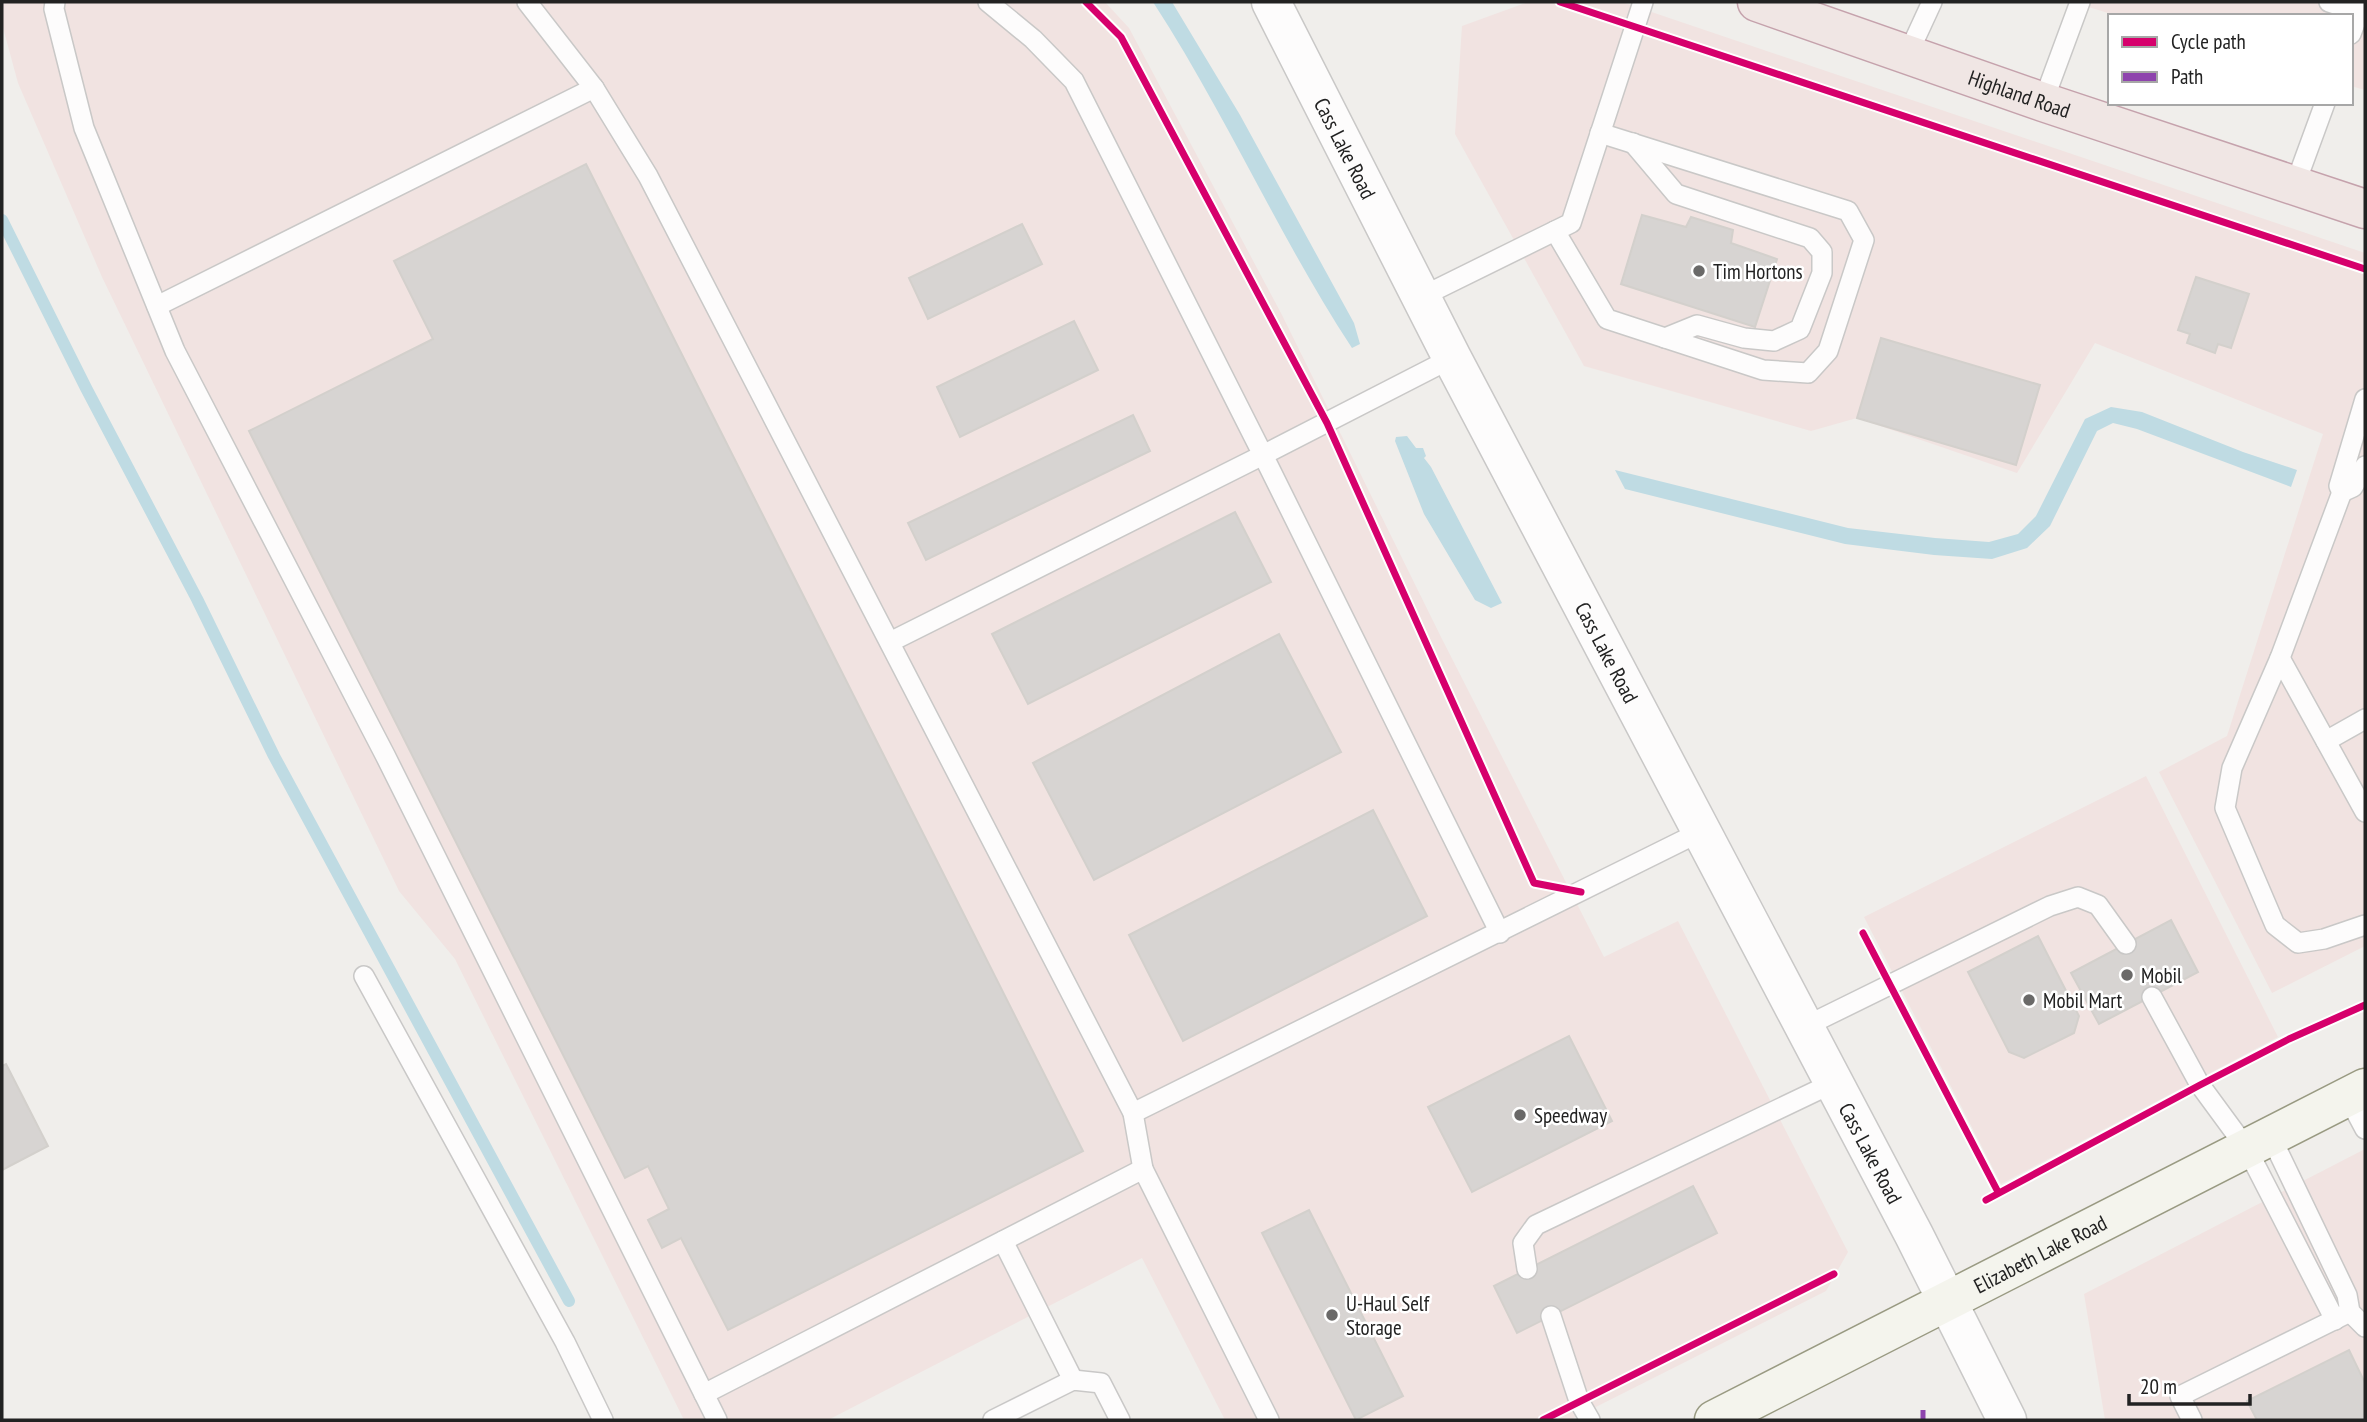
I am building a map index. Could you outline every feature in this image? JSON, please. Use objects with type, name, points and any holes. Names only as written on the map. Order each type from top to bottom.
[{"type":"highway","name":"Highland Road","points":[[1757,2],[2043,102],[2365,209]]},
{"type":"main road","name":"Elizabeth Lake Road","points":[[1714,1420],[2259,1143],[2360,1105]]},
{"type":"street","name":"Cass Lake Road","points":[[1271,2],[1452,358],[1804,1027],[2007,1420]]},
{"type":"lane","points":[[55,2],[54,9],[84,128],[175,351],[386,755],[717,1420]]},
{"type":"lane","points":[[527,2],[594,88],[648,176],[1133,1113],[1143,1168],[1269,1420]]},
{"type":"lane","points":[[988,2],[1033,39],[1074,81],[1500,933]]},
{"type":"lane","points":[[1421,297],[1572,223],[1643,2]]},
{"type":"lane","points":[[1908,54],[1932,2]]},
{"type":"lane","points":[[2043,102],[2080,2]]},
{"type":"lane","points":[[2329,2],[2361,7],[2353,29]]},
{"type":"lane","points":[[157,306],[594,88]]},
{"type":"lane","points":[[2295,185],[2324,105]]},
{"type":"lane","points":[[1555,231],[1607,319],[1763,370],[1808,373],[1828,351],[1864,240],[1848,211],[1600,133]]},
{"type":"lane","points":[[1633,143],[1676,194],[1810,238],[1822,252],[1822,273],[1800,329],[1774,341],[1744,338],[1698,325],[1665,338]]},
{"type":"lane","points":[[890,642],[1452,358]]},
{"type":"lane","points":[[2342,492],[2339,486],[2365,399]]},
{"type":"lane","points":[[2365,466],[2353,487],[2342,492],[2280,657],[2232,768],[2225,808],[2275,925],[2298,943],[2324,939],[2365,925]]},
{"type":"lane","points":[[2280,657],[2365,812]]},
{"type":"lane","points":[[2326,741],[2365,719]]},
{"type":"lane","points":[[1133,1113],[1700,832]]},
{"type":"lane","points":[[1804,1027],[2050,906],[2078,897],[2098,905],[2126,944]]},
{"type":"lane","points":[[364,976],[565,1342],[603,1420]]},
{"type":"lane","points":[[2152,997],[2200,1085],[2259,1143],[2347,1294],[2342,1316]]},
{"type":"lane","points":[[1527,1269],[1523,1243],[1536,1225],[1833,1083]]},
{"type":"lane","points":[[2259,1143],[2342,1316],[2365,1327]]},
{"type":"lane","points":[[704,1394],[1143,1168]]},
{"type":"lane","points":[[1003,1241],[1073,1380]]},
{"type":"lane","points":[[1551,1316],[1579,1401],[1590,1420]]},
{"type":"lane","points":[[2192,1420],[2180,1396],[2342,1316]]},
{"type":"lane","points":[[993,1420],[1073,1380],[1101,1383],[1120,1420]]},
{"type":"shaded area","points":[[2,2],[1105,2],[1129,28],[1282,315],[1441,637],[1604,957],[1678,921],[1848,1252],[1826,1291],[1570,1420],[1225,1420],[1142,1258],[828,1420],[684,1420],[455,959],[399,891],[102,277],[18,83],[2,24]]},
{"type":"shaded area","points":[[1528,2],[1622,2],[2365,253],[2365,946],[2272,993],[2159,772],[2227,736],[2323,434],[2095,343],[2017,473],[1857,418],[1811,431],[1584,366],[1455,134],[1462,26]]},
{"type":"shaded area","points":[[2072,2],[2365,2],[2365,90],[2353,87],[2353,14],[2111,14]]},
{"type":"shaded area","points":[[2146,776],[2278,1037],[2001,1184],[1864,917]]},
{"type":"shaded area","points":[[2365,1149],[2365,1420],[2105,1420],[2084,1294]]},
{"type":"water","points":[[1153,2],[1172,2],[1240,115],[1354,323],[1360,344],[1352,348],[1325,306],[1205,88]]},
{"type":"water","points":[[2111,407],[2142,412],[2297,470],[2291,487],[2137,429],[2113,423],[2097,431],[2050,526],[2027,548],[1992,559],[1845,544],[1625,489],[1615,470],[1848,528],[1989,542],[2018,534],[2036,516],[2085,419]]},
{"type":"water","points":[[1407,436],[1416,448],[1423,448],[1426,456],[1424,458],[1502,603],[1491,608],[1475,600],[1424,514],[1395,441],[1396,437]]},
{"type":"building","points":[[586,164],[1083,1151],[728,1330],[681,1238],[662,1248],[648,1220],[669,1209],[648,1166],[625,1178],[249,431],[433,339],[394,261]]},
{"type":"building","name":"Tim Hortons","points":[[1642,215],[1686,227],[1691,217],[1733,230],[1731,243],[1777,259],[1755,327],[1621,284]]},
{"type":"building","points":[[1022,224],[1042,264],[928,319],[909,278]]},
{"type":"building","points":[[2196,277],[2249,294],[2231,348],[2218,344],[2215,353],[2187,343],[2190,334],[2178,330]]},
{"type":"building","points":[[1074,321],[1098,370],[960,437],[937,387]]},
{"type":"building","points":[[1881,338],[2040,385],[2016,465],[1857,418]]},
{"type":"building","points":[[1133,415],[1150,451],[926,560],[908,523]]},
{"type":"building","points":[[1235,512],[1271,582],[1028,704],[992,634]]},
{"type":"building","points":[[1279,634],[1341,752],[1094,880],[1033,763]]},
{"type":"building","points":[[1373,810],[1427,916],[1183,1041],[1129,935]]},
{"type":"building","points":[[2171,920],[2198,972],[2099,1024],[2071,973]]},
{"type":"building","points":[[2038,936],[2079,1016],[2074,1033],[2024,1058],[2009,1052],[1968,972]]},
{"type":"building","points":[[1569,1036],[1612,1121],[1472,1192],[1428,1107]]},
{"type":"building","points":[[6,1064],[48,1146],[2,1170],[2,1066]]},
{"type":"building","points":[[1693,1186],[1717,1233],[1517,1333],[1494,1286]]},
{"type":"building","name":"U-Haul Self Storage","points":[[1309,1210],[1403,1396],[1356,1420],[1262,1233]]},
{"type":"building","points":[[2349,1350],[2365,1383],[2365,1420],[2257,1420],[2247,1401]]},
{"type":"waterway","points":[[2,220],[86,388],[197,599],[274,756],[569,1301]]},
{"type":"marked path","points":[[1923,1409],[1923,1420]]},
{"type":"cycle path","points":[[1086,2],[1121,37],[1327,423],[1534,883],[1581,892]]},
{"type":"cycle path","points":[[1560,2],[2365,269]]},
{"type":"cycle path","points":[[1863,933],[1998,1192]]},
{"type":"cycle path","points":[[1986,1200],[2289,1039],[2365,1005]]},
{"type":"cycle path","points":[[1543,1420],[1834,1274]]},
{"type":"place","name":"Tim Hortons","points":[[1699,271]]},
{"type":"place","name":"Mobil","points":[[2127,975]]},
{"type":"place","name":"Mobil Mart","points":[[2029,1000]]},
{"type":"place","name":"Speedway","points":[[1520,1115]]},
{"type":"place","name":"U-Haul Self Storage","points":[[1332,1315]]}]
